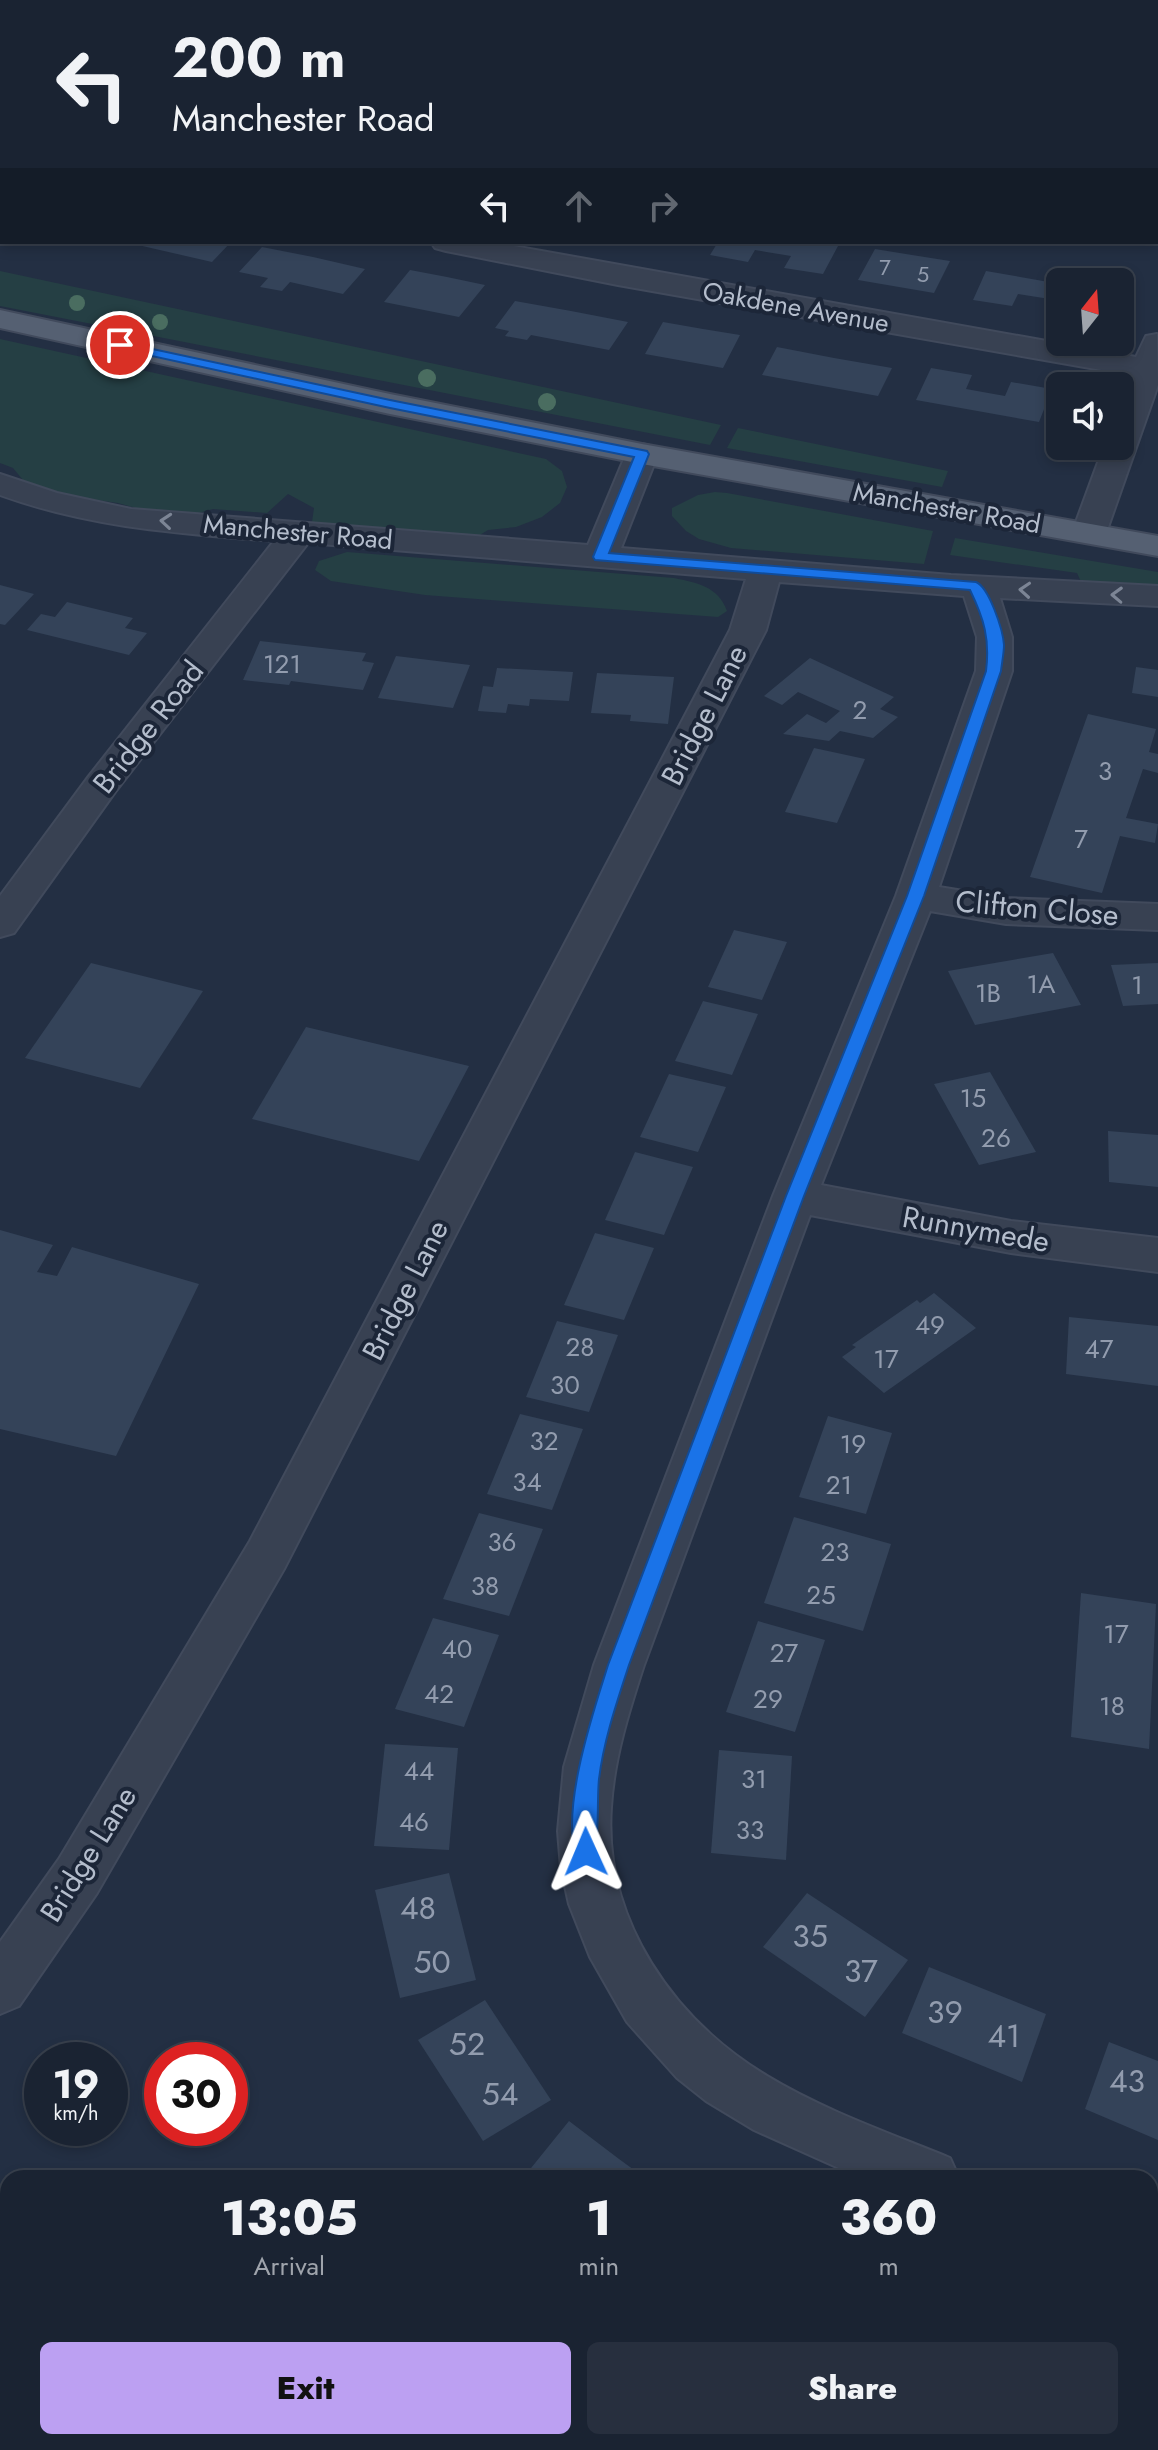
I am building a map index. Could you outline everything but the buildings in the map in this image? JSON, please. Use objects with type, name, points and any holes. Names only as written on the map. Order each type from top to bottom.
[{"type":"main road","name":"Manchester Road","points":[[0,319],[390,404],[642,454],[1158,546]]},
{"type":"street","name":"Oakdene Avenue","points":[[461,244],[624,265],[1152,354]]},
{"type":"street","points":[[1089,533],[1152,354]]},
{"type":"street","points":[[600,557],[642,454]]},
{"type":"street","name":"Manchester Road","points":[[0,484],[48,501],[131,519],[976,586],[1158,596]]},
{"type":"street","name":"Bridge Road","points":[[0,924],[102,784],[299,532]]},
{"type":"street","name":"Bridge Lane","points":[[0,1988],[78,1876],[267,1555],[748,630],[766,568]]},
{"type":"street","points":[[911,2170],[782,2115],[724,2081],[680,2042],[648,2007],[622,1966],[599,1916],[588,1873],[584,1830],[588,1778],[599,1726],[619,1665],[795,1196],[916,896],[994,671],[996,636],[976,586]]},
{"type":"street","name":"Clifton Close","points":[[916,896],[1006,911],[1158,917]]},
{"type":"street","name":"Runnymede","points":[[795,1196],[1011,1237],[1158,1255]]},
{"type":"green space","points":[[0,271],[721,425],[710,445],[0,306]]},
{"type":"green space","points":[[0,339],[546,459],[562,471],[567,487],[560,503],[542,517],[516,527],[488,530],[470,541],[311,529],[314,508],[288,494],[267,513],[213,509],[184,517],[161,515],[118,503],[23,490],[23,480],[13,468],[0,463]]},
{"type":"green space","points":[[738,428],[948,471],[942,487],[727,448]]},
{"type":"green space","points":[[715,492],[933,531],[924,564],[731,548],[699,539],[672,516],[672,508],[698,495]]},
{"type":"green space","points":[[955,538],[1158,572],[1158,585],[1082,584],[1077,573],[950,555]]},
{"type":"green space","points":[[347,552],[674,578],[699,584],[712,591],[727,611],[718,617],[425,595],[331,581],[315,570],[319,561]]},
{"type":"route","points":[[120,345],[390,404],[642,454],[600,557],[976,586],[993,623],[996,636],[994,671],[916,896],[795,1196],[619,1665],[599,1726],[588,1778],[584,1830],[586,1852]]}]
